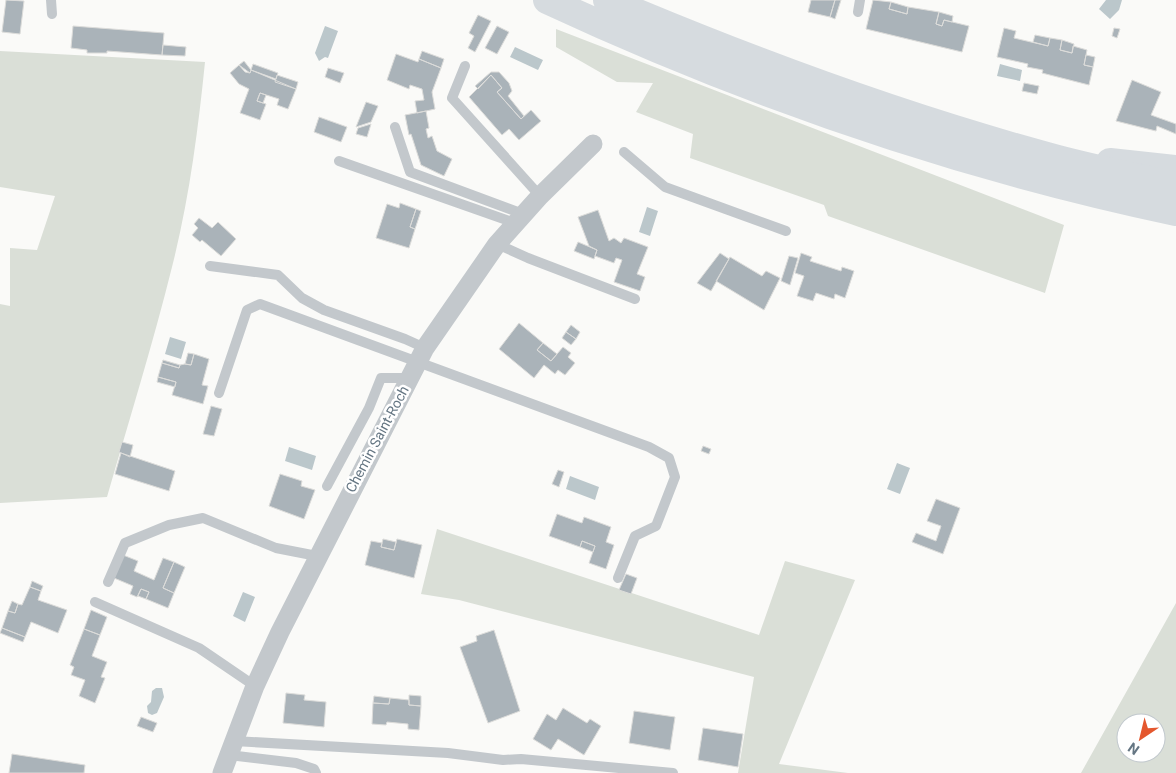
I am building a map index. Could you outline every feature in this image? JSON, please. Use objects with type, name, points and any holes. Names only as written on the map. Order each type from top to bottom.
[{"type":"main road","points":[[547,0],[702,67],[806,107],[898,139],[1020,174],[1176,212]]},
{"type":"main road","points":[[607,0],[709,43],[812,82],[950,128],[1048,156],[1176,186]]},
{"type":"main road","points":[[1048,156],[1176,169]]},
{"type":"street","name":"Chemin Saint-Roch","points":[[222,773],[255,686],[318,556],[421,355],[498,244],[540,196],[593,144]]},
{"type":"lane","points":[[51,0],[52,14]]},
{"type":"lane","points":[[858,12],[860,0]]},
{"type":"lane","points":[[465,66],[452,98],[540,196]]},
{"type":"lane","points":[[395,127],[410,172],[519,219]]},
{"type":"lane","points":[[624,152],[665,187],[786,231]]},
{"type":"lane","points":[[340,162],[519,219]]},
{"type":"lane","points":[[498,244],[528,258],[635,299]]},
{"type":"lane","points":[[210,266],[278,275],[302,298],[324,310],[405,339],[421,355]]},
{"type":"lane","points":[[219,393],[248,310],[260,304],[421,355],[649,447],[669,458],[675,477],[656,526],[635,536],[618,578]]},
{"type":"lane","points":[[327,486],[369,408],[381,378],[409,378]]},
{"type":"lane","points":[[108,582],[125,544],[169,525],[203,518],[276,548],[318,556]]},
{"type":"lane","points":[[95,602],[199,648],[255,686]]},
{"type":"lane","points":[[232,748],[314,769],[316,773]]},
{"type":"lane","points":[[232,748],[448,753],[503,760],[521,759],[673,773]]},
{"type":"shaded area","points":[[1106,0],[1122,0],[1119,10],[1110,19],[1099,9]]},
{"type":"shaded area","points":[[325,26],[338,31],[328,58],[325,57],[319,61],[315,53]]},
{"type":"shaded area","points":[[556,29],[1064,225],[1045,293],[828,216],[824,205],[690,158],[693,134],[636,112],[653,83],[617,82],[556,47]]},
{"type":"shaded area","points":[[515,47],[543,60],[538,70],[510,57]]},
{"type":"shaded area","points":[[0,51],[205,62],[192,165],[178,242],[157,325],[107,497],[0,503],[0,304],[10,306],[10,248],[37,250],[55,196],[0,187]]},
{"type":"shaded area","points":[[1000,64],[1022,70],[1020,81],[997,76]]},
{"type":"shaded area","points":[[647,207],[658,211],[650,236],[639,232]]},
{"type":"shaded area","points":[[170,337],[186,342],[181,359],[165,354]]},
{"type":"shaded area","points":[[289,447],[316,456],[312,470],[285,461]]},
{"type":"shaded area","points":[[897,463],[910,468],[900,494],[887,489]]},
{"type":"shaded area","points":[[570,476],[599,487],[595,500],[566,489]]},
{"type":"shaded area","points":[[437,529],[759,635],[785,561],[855,580],[779,764],[848,773],[738,773],[754,677],[459,600],[421,594]]},
{"type":"shaded area","points":[[243,592],[255,597],[245,622],[233,616]]},
{"type":"shaded area","points":[[1176,603],[1176,773],[1081,773]]},
{"type":"shaded area","points":[[156,688],[162,688],[164,697],[157,713],[152,715],[148,713],[147,706],[151,702],[152,691]]},
{"type":"building","points":[[6,0],[24,1],[20,34],[2,32]]},
{"type":"building","points":[[811,0],[835,0],[830,17],[808,12]]},
{"type":"building","points":[[835,0],[841,0],[835,19],[830,17]]},
{"type":"building","points":[[873,0],[891,2],[889,9],[907,14],[908,7],[939,12],[936,24],[942,26],[944,20],[969,26],[962,52],[866,29]]},
{"type":"building","points":[[891,2],[908,7],[907,14],[889,9]]},
{"type":"building","points":[[939,12],[953,16],[952,22],[944,20],[942,26],[936,24]]},
{"type":"building","points":[[478,15],[491,21],[475,52],[468,48],[474,36],[469,33]]},
{"type":"building","points":[[73,26],[164,33],[162,55],[107,51],[107,53],[87,53],[87,50],[71,48]]},
{"type":"building","points":[[497,26],[509,32],[497,54],[485,48]]},
{"type":"building","points":[[1004,28],[1016,31],[1014,38],[1048,46],[1050,38],[1062,40],[1060,50],[1072,53],[1073,46],[1087,50],[1084,65],[1093,67],[1089,85],[1042,73],[1043,70],[1027,67],[1028,64],[997,57]]},
{"type":"building","points":[[1114,28],[1120,29],[1117,38],[1112,36]]},
{"type":"building","points":[[1035,35],[1050,38],[1048,46],[1033,42]]},
{"type":"building","points":[[1062,40],[1074,44],[1072,53],[1060,50]]},
{"type":"building","points":[[163,45],[186,47],[185,56],[162,55]]},
{"type":"building","points":[[422,51],[444,59],[441,68],[419,59]]},
{"type":"building","points":[[396,54],[418,62],[419,59],[441,68],[432,92],[435,109],[417,113],[415,101],[424,100],[422,89],[410,85],[409,89],[387,80]]},
{"type":"building","points":[[1086,55],[1095,57],[1093,67],[1084,65]]},
{"type":"building","points":[[244,61],[251,70],[250,73],[239,65]]},
{"type":"building","points":[[253,64],[278,73],[276,79],[251,70]]},
{"type":"building","points":[[239,65],[245,72],[250,73],[251,70],[296,89],[288,109],[277,105],[279,99],[260,93],[257,101],[266,104],[260,120],[240,113],[249,89],[239,84],[230,73]]},
{"type":"building","points":[[328,68],[344,73],[340,83],[325,77]]},
{"type":"building","points":[[491,72],[499,72],[509,83],[512,91],[508,96],[524,116],[521,119],[497,92],[502,88],[491,75],[478,89],[475,86]]},
{"type":"building","points":[[277,75],[298,82],[296,89],[275,82]]},
{"type":"building","points":[[491,75],[502,88],[497,92],[521,119],[531,110],[541,121],[519,140],[509,129],[502,135],[469,97]]},
{"type":"building","points":[[1132,80],[1161,92],[1151,115],[1176,124],[1176,134],[1157,126],[1156,131],[1116,121]]},
{"type":"building","points":[[1024,83],[1039,86],[1037,94],[1022,91]]},
{"type":"building","points":[[260,93],[266,95],[263,103],[257,101]]},
{"type":"building","points":[[366,102],[378,106],[371,122],[356,127]]},
{"type":"building","points":[[426,111],[429,128],[426,129],[428,138],[432,136],[437,151],[452,159],[444,176],[421,165],[411,134],[409,135],[405,115]]},
{"type":"building","points":[[319,117],[347,127],[341,142],[314,132]]},
{"type":"building","points":[[371,124],[367,137],[356,134],[358,128]]},
{"type":"building","points":[[400,203],[416,209],[410,227],[415,229],[409,248],[376,238],[387,204],[399,208]]},
{"type":"building","points":[[416,209],[421,211],[415,229],[410,227]]},
{"type":"building","points":[[598,210],[609,241],[614,238],[621,243],[624,238],[648,247],[637,274],[645,277],[640,291],[614,282],[622,260],[616,258],[614,263],[595,256],[597,250],[589,246],[578,217]]},
{"type":"building","points":[[199,218],[212,228],[218,222],[236,239],[221,256],[202,240],[200,242],[192,235],[198,228],[194,224]]},
{"type":"building","points":[[578,242],[597,250],[594,259],[574,251]]},
{"type":"building","points":[[720,253],[729,259],[711,291],[697,283]]},
{"type":"building","points":[[801,253],[812,257],[810,261],[841,271],[842,267],[854,271],[845,298],[835,294],[834,299],[816,293],[813,301],[797,296],[804,276],[795,273]]},
{"type":"building","points":[[789,256],[798,258],[790,285],[781,281]]},
{"type":"building","points":[[730,257],[762,276],[766,271],[780,278],[764,310],[716,281]]},
{"type":"building","points":[[519,323],[543,343],[537,350],[551,361],[563,347],[571,353],[568,357],[575,363],[565,375],[558,370],[555,374],[544,365],[534,378],[499,349]]},
{"type":"building","points":[[571,325],[580,332],[576,339],[566,332]]},
{"type":"building","points":[[566,332],[576,339],[571,345],[562,338]]},
{"type":"building","points":[[543,343],[557,354],[551,361],[537,350]]},
{"type":"building","points":[[188,353],[194,354],[191,365],[185,364]]},
{"type":"building","points":[[194,354],[209,359],[202,385],[208,386],[203,404],[172,395],[176,382],[158,377],[162,363],[179,368],[180,365],[191,365]]},
{"type":"building","points":[[163,360],[180,365],[179,368],[162,363]]},
{"type":"building","points":[[158,377],[176,382],[175,387],[157,382]]},
{"type":"building","points":[[211,406],[222,409],[214,436],[203,434]]},
{"type":"building","points":[[122,442],[133,445],[130,457],[119,452]]},
{"type":"building","points":[[703,446],[711,449],[709,454],[701,451]]},
{"type":"building","points":[[121,453],[175,471],[169,491],[115,474]]},
{"type":"building","points":[[558,470],[564,472],[559,487],[552,484]]},
{"type":"building","points":[[280,474],[302,481],[301,486],[315,490],[304,519],[269,506]]},
{"type":"building","points":[[936,499],[960,508],[943,554],[912,542],[916,533],[936,541],[941,526],[927,521]]},
{"type":"building","points":[[557,514],[582,523],[584,517],[611,527],[606,542],[614,545],[606,569],[589,563],[595,546],[582,541],[580,547],[549,536]]},
{"type":"building","points":[[383,539],[396,542],[394,550],[381,547]]},
{"type":"building","points":[[397,539],[422,545],[414,578],[365,565],[371,541],[382,543],[381,547],[394,550]]},
{"type":"building","points":[[582,541],[595,546],[593,552],[580,547]]},
{"type":"building","points":[[123,555],[138,561],[134,571],[154,580],[163,558],[174,562],[163,588],[174,593],[168,608],[146,599],[149,592],[141,589],[137,597],[130,594],[133,586],[114,578]]},
{"type":"building","points":[[174,562],[185,567],[174,593],[163,588]]},
{"type":"building","points":[[626,574],[637,578],[631,594],[619,590]]},
{"type":"building","points":[[32,581],[43,586],[41,591],[30,587]]},
{"type":"building","points":[[30,587],[41,591],[38,600],[67,610],[58,633],[31,622],[25,637],[2,628],[8,611],[15,613],[18,604],[22,605]]},
{"type":"building","points":[[141,589],[149,592],[146,599],[138,596]]},
{"type":"building","points":[[12,601],[18,604],[15,613],[8,611]]},
{"type":"building","points":[[91,610],[107,617],[100,635],[84,629]]},
{"type":"building","points":[[2,628],[25,637],[23,642],[0,633]]},
{"type":"building","points":[[84,629],[100,635],[92,656],[107,662],[101,677],[105,678],[95,703],[79,696],[85,680],[71,675],[74,667],[70,665]]},
{"type":"building","points":[[494,630],[520,711],[488,723],[460,647],[477,641],[476,636]]},
{"type":"building","points":[[286,693],[305,695],[304,700],[326,702],[324,727],[283,723]]},
{"type":"building","points":[[409,695],[421,696],[421,706],[409,705]]},
{"type":"building","points":[[374,696],[390,698],[389,704],[373,703]]},
{"type":"building","points":[[390,698],[409,700],[409,705],[421,706],[419,730],[408,729],[408,724],[387,722],[386,725],[372,724],[373,703],[389,704]]},
{"type":"building","points":[[563,708],[587,723],[590,719],[601,726],[584,755],[558,739],[551,750],[533,739],[547,714],[556,720]]},
{"type":"building","points":[[634,711],[675,717],[670,750],[629,743]]},
{"type":"building","points":[[141,717],[157,723],[153,732],[137,726]]},
{"type":"building","points":[[703,728],[743,734],[738,767],[698,760]]},
{"type":"building","points":[[12,754],[85,765],[84,773],[9,773]]}]
